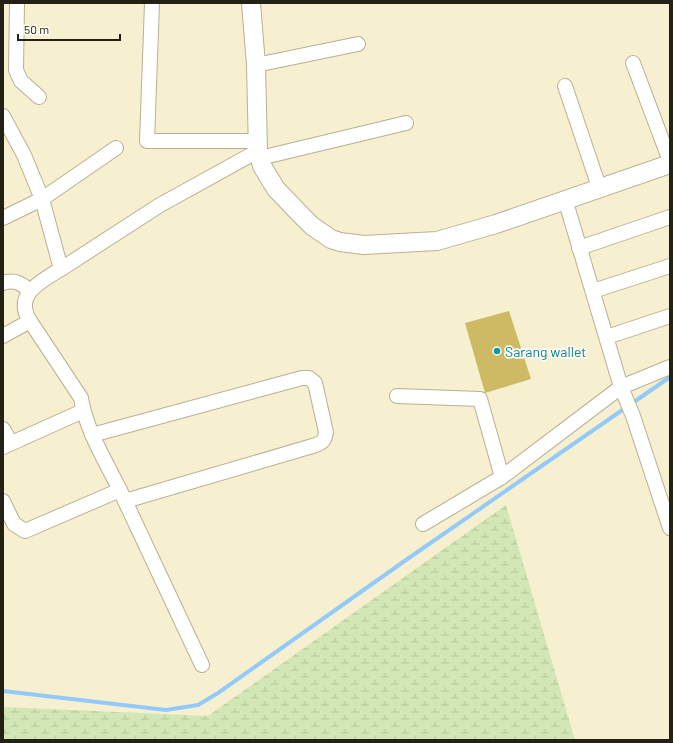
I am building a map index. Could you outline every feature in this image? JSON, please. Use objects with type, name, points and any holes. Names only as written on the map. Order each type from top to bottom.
[{"type":"street","points":[[17,3],[16,70],[21,81],[39,97]]},
{"type":"street","points":[[152,3],[147,141],[259,150],[406,124]]},
{"type":"street","points":[[251,3],[256,65],[259,150],[271,182],[300,214],[323,234],[340,242],[350,244],[437,241],[496,224],[670,164]]},
{"type":"street","points":[[256,65],[358,44]]},
{"type":"street","points":[[632,63],[670,161]]},
{"type":"street","points":[[564,86],[600,187]]},
{"type":"street","points":[[3,116],[24,155],[42,199],[61,269]]},
{"type":"street","points":[[3,218],[42,199],[116,148]]},
{"type":"street","points":[[202,665],[123,495],[92,435],[83,411],[81,398],[30,321],[23,306],[30,291],[61,269],[160,205],[259,150]]},
{"type":"street","points":[[565,200],[623,391],[633,416],[670,528]]},
{"type":"street","points":[[579,248],[670,217]]},
{"type":"street","points":[[593,292],[670,266]]},
{"type":"street","points":[[3,282],[10,280],[18,282],[30,291]]},
{"type":"street","points":[[607,337],[670,316]]},
{"type":"street","points":[[3,336],[30,321]]},
{"type":"street","points":[[423,524],[502,477],[623,391],[670,367]]},
{"type":"street","points":[[3,501],[14,524],[25,531],[123,495],[322,443],[326,432],[315,383],[309,378],[302,378],[92,435]]},
{"type":"street","points":[[397,396],[480,399],[502,477]]},
{"type":"street","points":[[3,429],[7,445],[83,411]]},
{"type":"green space","points":[[506,505],[575,740],[3,740],[3,707],[208,716]]},
{"type":"building","name":"Sarang wallet","points":[[509,311],[531,379],[485,393],[465,323]]},
{"type":"waterway","points":[[3,691],[166,710],[198,705],[218,693],[406,560],[670,377]]},
{"type":"place","name":"Sarang wallet","points":[[497,351]]}]
